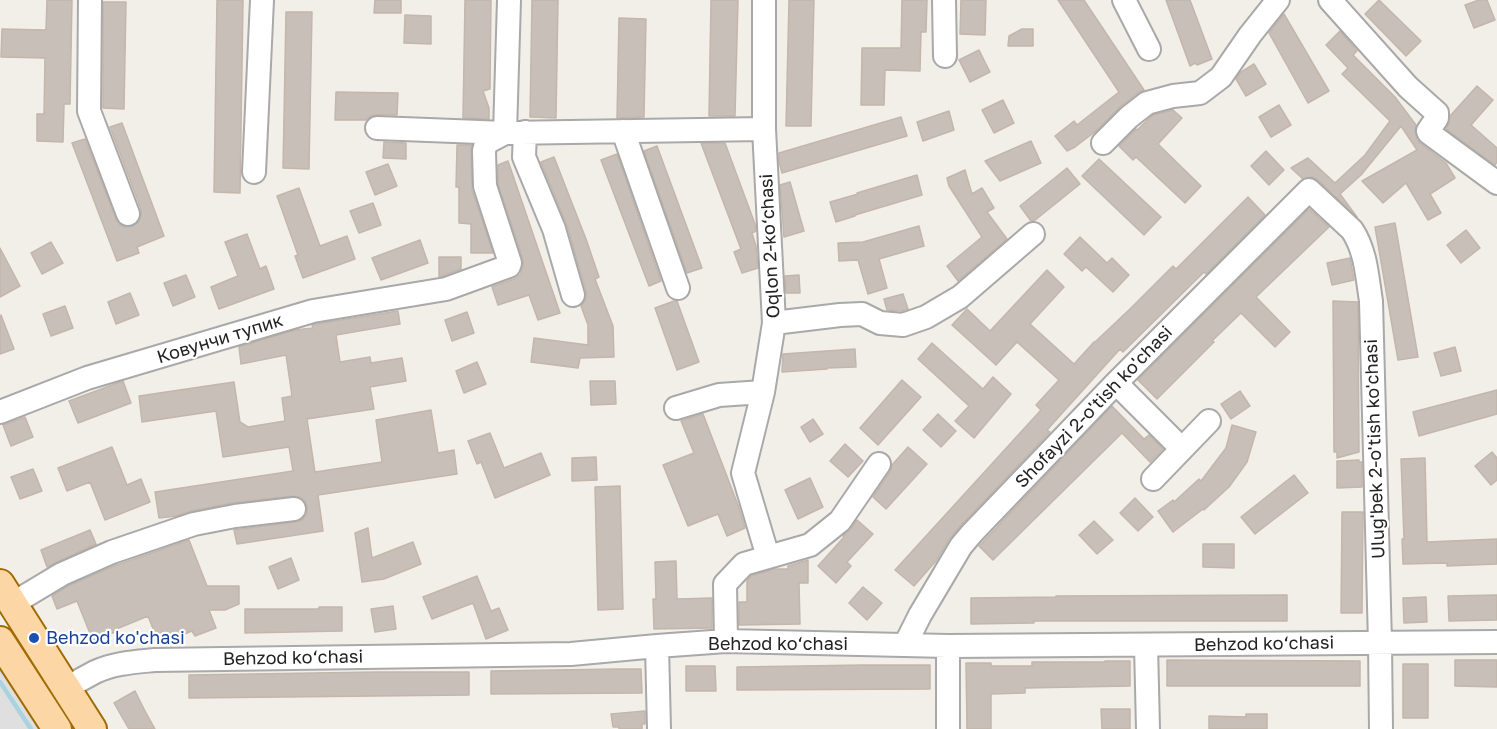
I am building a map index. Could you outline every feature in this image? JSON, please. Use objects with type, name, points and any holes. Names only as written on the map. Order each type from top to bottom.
[{"type":"main road","points":[[6,594],[92,729]]},
{"type":"main road","points":[[0,641],[57,729]]},
{"type":"street","points":[[90,0],[89,111],[128,214]]},
{"type":"street","points":[[254,172],[262,0]]},
{"type":"street","points":[[508,0],[515,133],[554,229],[573,295]]},
{"type":"street","name":"Oqlon 2-ko‘chasi","points":[[764,0],[764,129],[774,323],[763,392],[743,473],[768,557]]},
{"type":"street","points":[[944,0],[945,56]]},
{"type":"street","points":[[1124,0],[1149,49]]},
{"type":"street","points":[[1103,143],[1147,103],[1173,96],[1200,93],[1221,77],[1250,34],[1278,0]]},
{"type":"street","points":[[1330,0],[1408,87],[1437,113],[1437,118],[1428,130],[1429,133],[1497,183]]},
{"type":"street","points":[[377,128],[515,133],[764,129]]},
{"type":"street","points":[[623,131],[678,288]]},
{"type":"street","name":"Ковунчи тупик","points":[[0,412],[87,378],[313,311],[446,289],[509,266],[510,263],[485,186],[484,146],[486,143],[515,133]]},
{"type":"street","name":"Shofayzi 2-o'tish ko'chasi","points":[[905,645],[961,546],[1116,383],[1309,190]]},
{"type":"street","name":"Ulug'bek 2-o'tish ko'chasi","points":[[1309,190],[1357,237],[1364,257],[1371,301],[1381,729]]},
{"type":"street","points":[[774,323],[862,314],[880,323],[903,325],[926,317],[960,297],[1033,234]]},
{"type":"street","points":[[1116,383],[1182,449]]},
{"type":"street","points":[[676,408],[719,395],[763,392]]},
{"type":"street","points":[[1153,479],[1209,421]]},
{"type":"street","points":[[726,641],[725,584],[744,564],[810,545],[840,521],[879,464]]},
{"type":"street","points":[[6,594],[62,574],[112,552],[194,524],[235,516],[294,509]]},
{"type":"street","name":"Behzod ko‘chasi","points":[[66,689],[96,672],[138,661],[571,654],[726,641],[948,646],[1497,642]]},
{"type":"street","points":[[1146,645],[1148,729]]},
{"type":"street","points":[[657,646],[659,729]]},
{"type":"street","points":[[948,646],[948,729]]},
{"type":"shaded area","points":[[0,641],[57,729],[0,729]]},
{"type":"building","points":[[47,0],[72,0],[70,104],[64,104],[63,142],[37,141],[37,114],[44,114],[45,58],[1,57],[2,29],[46,29]]},
{"type":"building","points":[[217,0],[243,0],[240,193],[214,192]]},
{"type":"building","points":[[375,0],[401,0],[401,13],[374,13]]},
{"type":"building","points":[[465,0],[491,0],[490,89],[483,91],[489,108],[489,119],[463,118]]},
{"type":"building","points":[[532,0],[558,0],[556,118],[530,117]]},
{"type":"building","points":[[711,0],[738,0],[735,116],[709,116]]},
{"type":"building","points":[[789,0],[814,0],[811,126],[786,126]]},
{"type":"building","points":[[902,0],[927,0],[926,32],[921,32],[920,71],[885,70],[884,105],[861,105],[862,48],[901,48]]},
{"type":"building","points":[[961,0],[986,0],[985,35],[960,34]]},
{"type":"building","points":[[1058,0],[1084,0],[1144,90],[1121,106],[1096,131],[1067,151],[1055,136],[1074,121],[1077,125],[1119,92]]},
{"type":"building","points":[[1166,0],[1190,0],[1212,59],[1190,66]]},
{"type":"building","points":[[1379,0],[1421,41],[1406,56],[1365,14]]},
{"type":"building","points":[[1487,0],[1495,20],[1474,28],[1465,5]]},
{"type":"building","points":[[103,2],[126,2],[124,109],[103,108]]},
{"type":"building","points":[[286,12],[312,12],[309,169],[283,168]]},
{"type":"building","points":[[1284,14],[1329,91],[1308,103],[1269,33]]},
{"type":"building","points":[[405,15],[431,16],[431,44],[404,43]]},
{"type":"building","points":[[619,18],[646,19],[644,117],[617,118]]},
{"type":"building","points":[[1022,29],[1033,29],[1033,46],[1008,46],[1009,36]]},
{"type":"building","points":[[1340,31],[1357,51],[1353,55],[1395,97],[1416,125],[1417,139],[1446,163],[1455,178],[1430,194],[1441,213],[1428,220],[1406,183],[1383,203],[1362,181],[1417,150],[1401,126],[1361,175],[1340,194],[1357,217],[1318,180],[1312,177],[1303,179],[1291,168],[1308,158],[1335,183],[1365,155],[1390,121],[1342,74],[1348,68],[1326,45]]},
{"type":"building","points":[[979,50],[990,72],[970,82],[959,60]]},
{"type":"building","points":[[1254,64],[1266,84],[1246,96],[1236,79],[1241,72]]},
{"type":"building","points":[[1477,86],[1493,100],[1471,125],[1497,148],[1495,165],[1446,129],[1450,116]]},
{"type":"building","points":[[336,92],[398,93],[397,115],[377,115],[366,120],[335,120]]},
{"type":"building","points":[[1003,100],[1014,123],[994,133],[982,110]]},
{"type":"building","points":[[1279,105],[1291,125],[1271,137],[1259,117]]},
{"type":"building","points":[[1173,110],[1182,118],[1158,144],[1201,186],[1185,203],[1136,157],[1133,160],[1119,146],[1153,115]]},
{"type":"building","points":[[949,111],[954,130],[923,141],[917,122]]},
{"type":"building","points":[[901,117],[907,136],[782,173],[779,153]]},
{"type":"building","points":[[122,123],[164,236],[137,247],[139,253],[117,261],[72,143],[85,139],[116,219],[125,227],[133,226],[139,222],[141,209],[110,127]]},
{"type":"building","points":[[1031,141],[1041,163],[1000,181],[985,161]]},
{"type":"building","points":[[384,142],[406,143],[406,159],[383,158]]},
{"type":"building","points":[[701,143],[725,143],[755,224],[756,231],[752,233],[758,268],[742,273],[734,252],[741,249]]},
{"type":"building","points":[[457,145],[472,145],[472,190],[493,253],[471,253],[471,224],[459,223],[459,187],[456,187]]},
{"type":"building","points":[[657,146],[702,268],[687,273],[644,151]]},
{"type":"building","points":[[1266,151],[1284,170],[1269,185],[1251,166]]},
{"type":"building","points":[[617,154],[661,281],[649,286],[601,160]]},
{"type":"building","points":[[554,157],[586,239],[599,277],[595,279],[613,326],[614,357],[580,358],[578,368],[531,362],[534,338],[588,345],[588,325],[581,306],[586,299],[586,291],[567,225],[541,162]]},
{"type":"building","points":[[1099,159],[1161,217],[1144,235],[1082,176]]},
{"type":"building","points":[[508,161],[560,313],[538,320],[529,295],[498,305],[492,287],[514,279],[521,274],[523,267],[523,259],[498,184],[498,165]]},
{"type":"building","points":[[388,164],[397,186],[375,195],[366,172]]},
{"type":"building","points":[[1067,168],[1080,184],[1034,221],[1031,221],[1020,206]]},
{"type":"building","points":[[965,170],[972,194],[982,188],[994,208],[987,212],[1007,239],[958,281],[947,266],[982,237],[949,186],[947,178]]},
{"type":"building","points":[[917,175],[922,195],[836,222],[830,202]]},
{"type":"building","points":[[790,182],[804,231],[784,237],[780,185]]},
{"type":"building","points":[[299,188],[320,246],[347,236],[355,259],[303,278],[295,256],[298,255],[277,196]]},
{"type":"building","points":[[1248,197],[1265,215],[1123,352],[1120,349],[1047,430],[1050,432],[962,524],[949,539],[936,561],[914,586],[895,570],[1041,410],[1036,405],[1059,380],[1017,342],[996,365],[952,325],[967,309],[990,331],[1047,270],[1064,287],[1030,324],[1074,364],[1173,266],[1176,269]]},
{"type":"building","points":[[373,203],[381,225],[359,233],[350,211]]},
{"type":"building","points":[[1309,209],[1329,227],[1256,297],[1290,332],[1275,347],[1241,313],[1157,399],[1138,380]]},
{"type":"building","points":[[1395,223],[1418,357],[1398,360],[1375,227]]},
{"type":"building","points":[[919,226],[924,246],[879,259],[887,288],[868,294],[858,260],[839,261],[838,243],[863,242]]},
{"type":"building","points":[[1466,230],[1480,248],[1461,263],[1447,245]]},
{"type":"building","points":[[247,234],[260,269],[266,266],[274,289],[219,309],[211,287],[238,276],[225,242]]},
{"type":"building","points":[[1080,237],[1107,263],[1112,258],[1129,275],[1113,292],[1086,267],[1082,271],[1064,254]]},
{"type":"building","points":[[420,240],[428,263],[381,280],[372,258]]},
{"type":"building","points":[[51,242],[63,263],[42,274],[31,253]]},
{"type":"building","points":[[0,248],[20,286],[0,297]]},
{"type":"building","points":[[439,257],[461,257],[461,269],[439,277]]},
{"type":"building","points":[[1350,258],[1354,280],[1332,285],[1327,263]]},
{"type":"building","points":[[186,275],[195,297],[173,306],[164,283]]},
{"type":"building","points":[[799,275],[800,293],[786,293],[785,276]]},
{"type":"building","points":[[130,293],[139,315],[116,324],[108,302]]},
{"type":"building","points":[[903,294],[908,309],[887,310],[884,299]]},
{"type":"building","points":[[677,301],[699,362],[677,370],[655,308]]},
{"type":"building","points":[[1333,301],[1358,302],[1359,452],[1337,458],[1337,452],[1334,452]]},
{"type":"building","points":[[65,306],[73,328],[51,336],[43,314]]},
{"type":"building","points":[[398,311],[400,324],[336,335],[340,362],[370,357],[371,363],[402,358],[406,381],[370,387],[374,409],[307,419],[315,472],[382,462],[376,420],[431,410],[438,453],[454,450],[457,474],[318,495],[323,531],[237,544],[234,530],[302,520],[307,514],[305,501],[300,497],[292,496],[232,503],[159,518],[155,492],[293,471],[289,447],[223,457],[216,411],[142,422],[139,396],[234,382],[240,422],[248,427],[285,421],[282,398],[292,396],[286,355],[241,364],[239,347],[295,330],[313,328],[312,325],[316,324]]},
{"type":"building","points":[[467,312],[474,333],[452,341],[445,320]]},
{"type":"building","points":[[0,316],[14,349],[0,354]]},
{"type":"building","points":[[932,343],[983,389],[993,377],[1011,394],[974,438],[955,421],[969,406],[918,359]]},
{"type":"building","points":[[1455,347],[1461,371],[1441,376],[1434,353]]},
{"type":"building","points":[[855,349],[856,367],[782,372],[783,354]]},
{"type":"building","points":[[477,362],[486,384],[464,393],[456,371]]},
{"type":"building","points":[[902,380],[921,397],[878,445],[860,428]]},
{"type":"building","points":[[123,381],[131,403],[78,423],[69,401]]},
{"type":"building","points":[[590,381],[615,381],[616,404],[591,405]]},
{"type":"building","points":[[1497,390],[1497,414],[1419,436],[1413,412]]},
{"type":"building","points":[[1240,391],[1250,406],[1231,419],[1221,404]]},
{"type":"building","points":[[1112,406],[1144,439],[1149,435],[1163,449],[1150,462],[1122,433],[993,560],[979,546]]},
{"type":"building","points":[[703,414],[745,528],[727,536],[718,514],[688,526],[663,465],[694,453],[681,421]]},
{"type":"building","points":[[938,414],[956,431],[941,447],[923,430]]},
{"type":"building","points":[[25,417],[33,437],[11,446],[3,425]]},
{"type":"building","points":[[813,419],[823,434],[810,442],[801,427]]},
{"type":"building","points":[[1232,425],[1256,432],[1247,462],[1229,487],[1204,510],[1173,532],[1158,511],[1173,500],[1174,502],[1199,479],[1201,481],[1226,448]]},
{"type":"building","points":[[490,433],[504,468],[541,453],[550,475],[495,498],[481,462],[477,464],[468,441]]},
{"type":"building","points":[[845,444],[863,461],[848,477],[830,461]]},
{"type":"building","points":[[112,447],[127,485],[141,479],[150,502],[105,520],[90,482],[67,491],[58,468]]},
{"type":"building","points":[[908,447],[927,464],[886,509],[873,497],[890,472],[892,465]]},
{"type":"building","points":[[1492,452],[1497,458],[1497,480],[1491,485],[1475,466]]},
{"type":"building","points":[[596,457],[597,480],[572,481],[572,458]]},
{"type":"building","points":[[1425,458],[1427,542],[1497,539],[1497,564],[1447,566],[1447,563],[1403,564],[1401,459]]},
{"type":"building","points":[[1359,460],[1362,462],[1362,487],[1337,488],[1337,461]]},
{"type":"building","points":[[33,469],[42,491],[20,499],[11,477]]},
{"type":"building","points":[[1294,475],[1308,493],[1255,534],[1241,517]]},
{"type":"building","points":[[810,478],[823,507],[798,519],[785,490]]},
{"type":"building","points":[[620,486],[623,609],[598,610],[595,487]]},
{"type":"building","points":[[1135,498],[1153,517],[1138,531],[1120,513]]},
{"type":"building","points":[[1342,512],[1363,512],[1362,613],[1341,613]]},
{"type":"building","points":[[857,520],[873,534],[847,562],[851,566],[836,583],[818,566]]},
{"type":"building","points":[[1094,521],[1113,540],[1097,554],[1079,535]]},
{"type":"building","points":[[368,528],[372,558],[413,542],[421,564],[384,579],[362,582],[355,533]]},
{"type":"building","points":[[90,530],[96,544],[47,567],[41,550]]},
{"type":"building","points":[[189,540],[207,586],[239,586],[239,604],[225,610],[209,610],[216,628],[195,636],[192,631],[159,644],[148,616],[93,641],[77,601],[57,609],[52,596],[68,586],[117,565]]},
{"type":"building","points":[[1203,544],[1234,544],[1234,568],[1203,567]]},
{"type":"building","points":[[291,558],[299,580],[278,589],[269,567]]},
{"type":"building","points":[[808,560],[808,583],[799,583],[800,624],[739,625],[739,602],[747,602],[747,581],[751,576],[774,569],[788,569],[788,566]]},
{"type":"building","points":[[676,561],[677,599],[712,598],[712,628],[654,629],[655,562]]},
{"type":"building","points":[[477,576],[491,611],[499,608],[508,630],[486,639],[473,603],[432,619],[423,597]]},
{"type":"building","points":[[863,587],[882,603],[867,620],[849,603]]},
{"type":"building","points":[[1287,595],[1287,621],[1034,621],[1034,623],[971,624],[971,598]]},
{"type":"building","points":[[1497,595],[1497,620],[1449,621],[1448,596]]},
{"type":"building","points":[[1426,597],[1427,622],[1404,623],[1403,598]]},
{"type":"building","points":[[393,606],[396,629],[375,632],[371,609]]},
{"type":"building","points":[[319,607],[342,607],[342,631],[245,633],[245,609],[319,609]]},
{"type":"building","points":[[1167,660],[1360,661],[1360,686],[1167,686]]},
{"type":"building","points":[[1455,660],[1497,660],[1497,687],[1455,686]]},
{"type":"building","points":[[1130,661],[1130,686],[1025,688],[1025,693],[991,694],[991,729],[967,729],[966,663],[991,663],[991,666],[1032,666],[1032,662]]},
{"type":"building","points":[[1403,664],[1428,664],[1428,718],[1403,718]]},
{"type":"building","points":[[930,665],[930,689],[737,690],[737,667]]},
{"type":"building","points":[[686,666],[715,666],[716,691],[686,691]]},
{"type":"building","points":[[641,669],[642,693],[491,694],[491,671]]},
{"type":"building","points":[[469,672],[469,695],[189,698],[189,675]]},
{"type":"building","points":[[135,691],[155,729],[129,729],[114,703]]},
{"type":"building","points":[[1101,709],[1130,709],[1130,729],[1102,729]]},
{"type":"building","points":[[645,711],[645,724],[642,724],[642,729],[613,727],[611,714]]},
{"type":"building","points":[[1246,714],[1267,714],[1267,729],[1209,729],[1209,716],[1246,717]]},
{"type":"waterway","points":[[0,682],[31,729]]},
{"type":"place","name":"Behzod ko'chasi","points":[[34,638]]}]
